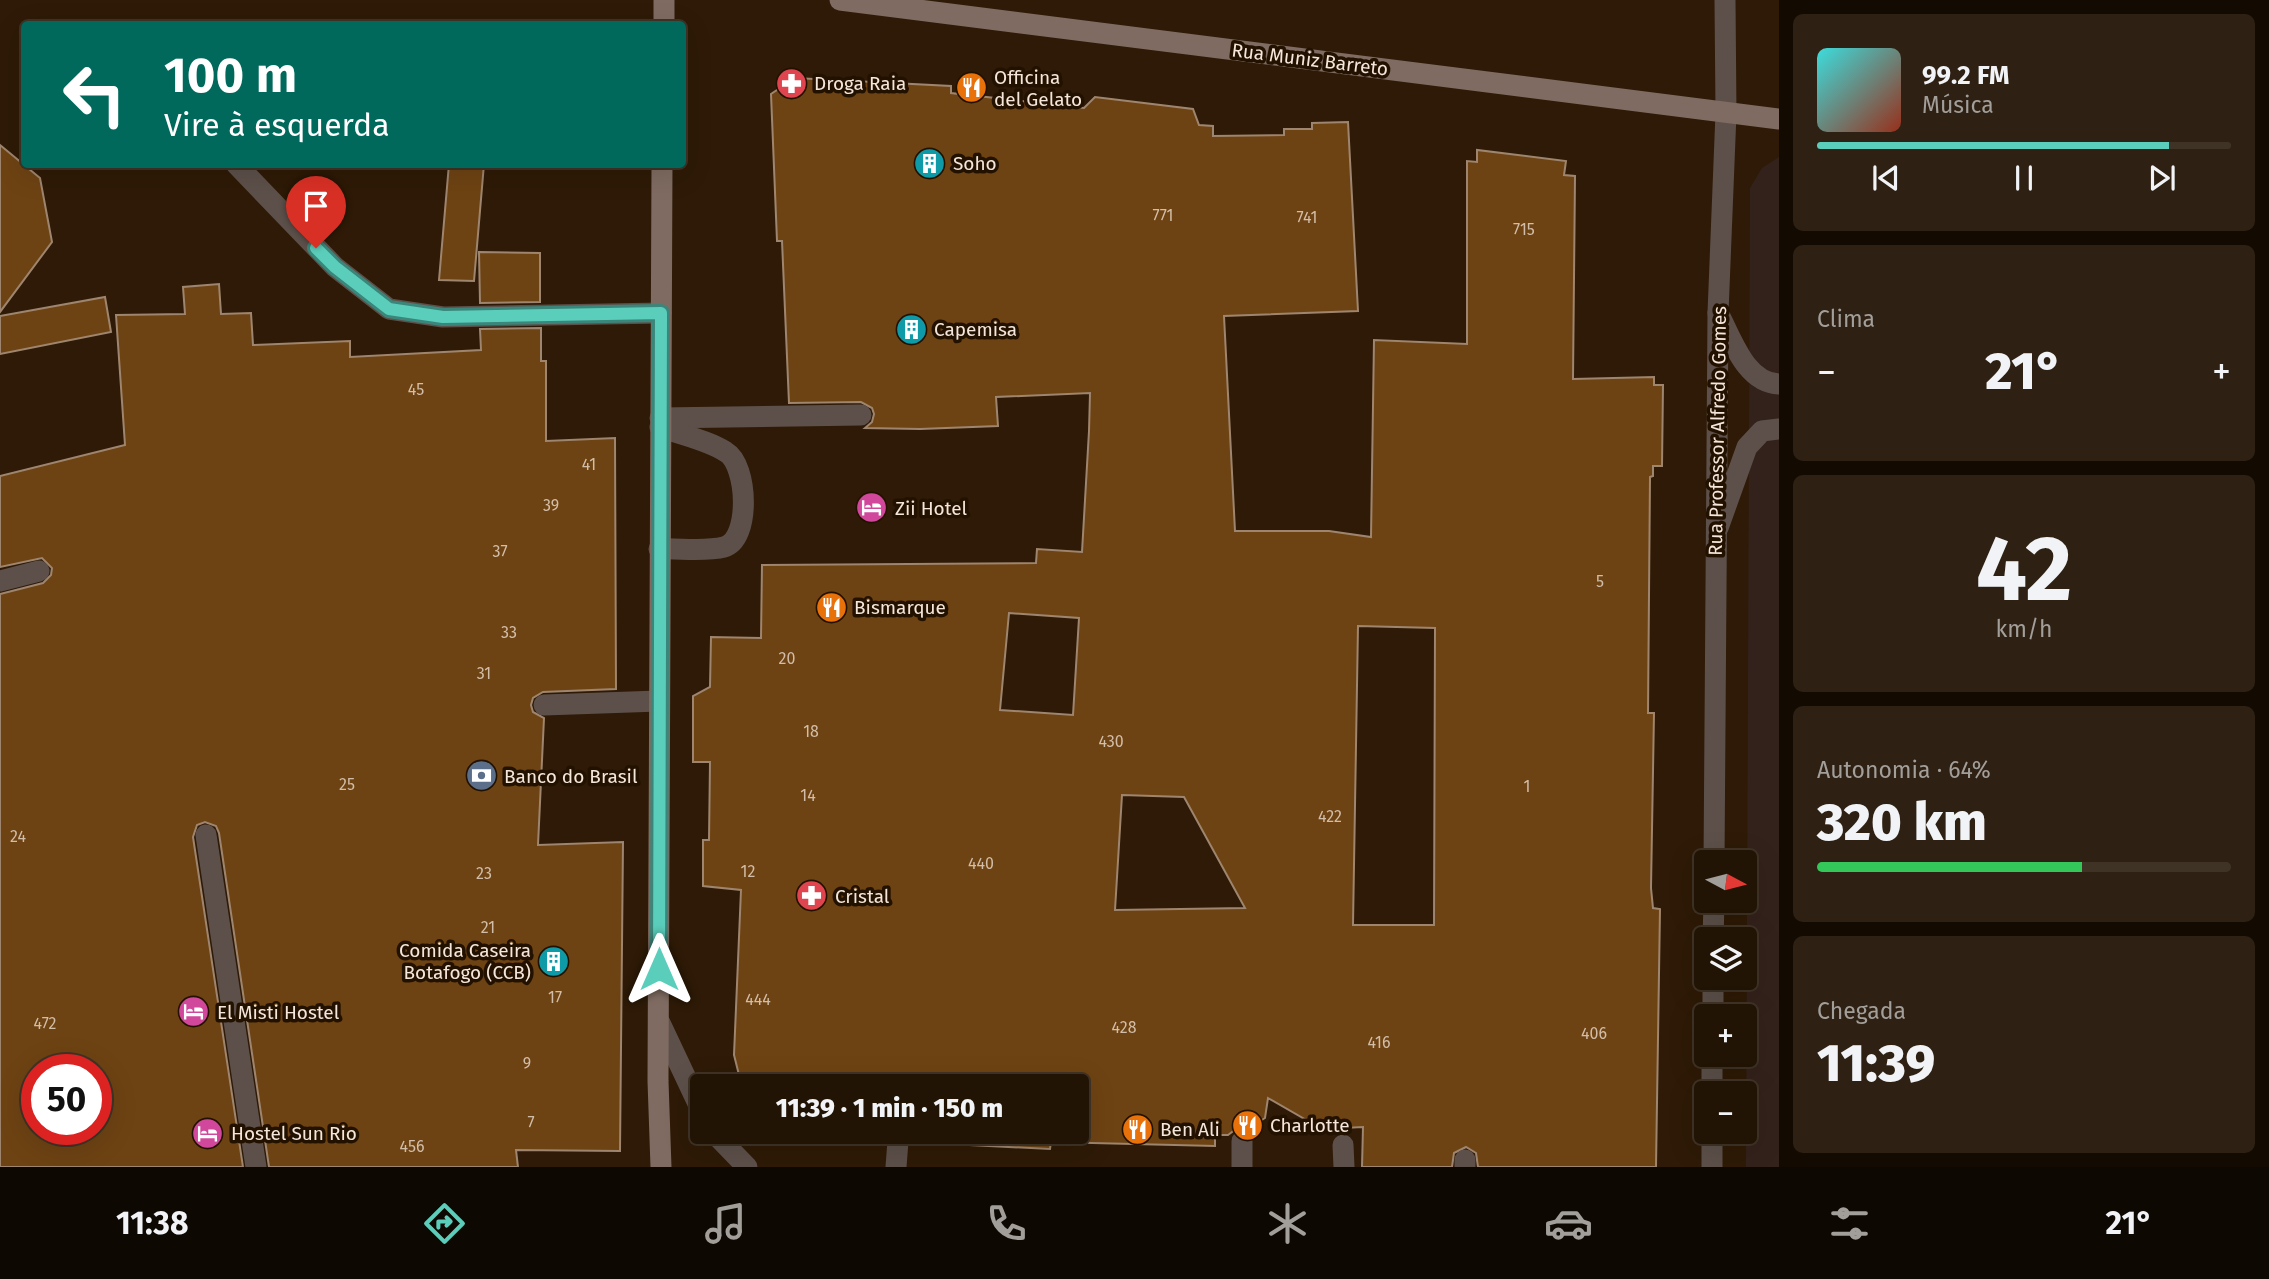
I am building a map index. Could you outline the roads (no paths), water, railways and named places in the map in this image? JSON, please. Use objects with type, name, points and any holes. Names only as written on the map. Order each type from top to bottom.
[{"type":"main road","points":[[664,0],[664,21]]},
{"type":"main road","name":"Rua Muniz Barreto","points":[[841,0],[1779,119]]},
{"type":"main road","points":[[661,1167],[658,1081],[662,168]]},
{"type":"street","name":"Rua Professor Alfredo Gomes","points":[[1714,850],[1718,313],[1726,113],[1725,0]]},
{"type":"street","points":[[240,168],[335,267],[389,309],[443,317],[661,313]]},
{"type":"street","points":[[1718,313],[1749,370],[1758,379],[1779,384]]},
{"type":"street","points":[[660,422],[860,415]]},
{"type":"street","points":[[659,549],[725,547],[736,540],[740,530],[743,476],[737,462],[727,452],[660,422]]},
{"type":"street","points":[[1716,533],[1747,447],[1762,430],[1779,429]]},
{"type":"street","points":[[0,580],[39,572]]},
{"type":"street","points":[[544,705],[659,701]]},
{"type":"street","points":[[206,835],[256,1167]]},
{"type":"street","points":[[660,1023],[690,1087]]},
{"type":"street","points":[[1242,1141],[1242,1167]]},
{"type":"street","points":[[725,1144],[747,1167]]},
{"type":"street","points":[[896,1167],[898,1144]]},
{"type":"street","points":[[1712,1144],[1712,1167]]},
{"type":"street","points":[[1343,1145],[1344,1167]]},
{"type":"place","name":"Droga Raia","points":[[791,83]]},
{"type":"place","name":"Officina del Gelato","points":[[971,88]]},
{"type":"place","name":"Soho","points":[[930,163]]},
{"type":"place","name":"Capemisa","points":[[911,329]]},
{"type":"place","name":"Zii Hotel","points":[[872,508]]},
{"type":"place","name":"Bismarque","points":[[831,607]]},
{"type":"place","name":"Banco do Brasil","points":[[481,776]]},
{"type":"place","name":"Cristal","points":[[812,896]]},
{"type":"place","name":"Comida Caseira Botafogo (CCB)","points":[[554,961]]},
{"type":"place","name":"El Misti Hostel","points":[[194,1012]]},
{"type":"place","name":"Charlotte","points":[[1247,1125]]},
{"type":"place","name":"Ben Ali","points":[[1137,1129]]},
{"type":"place","name":"Hostel Sun Rio","points":[[208,1133]]}]
